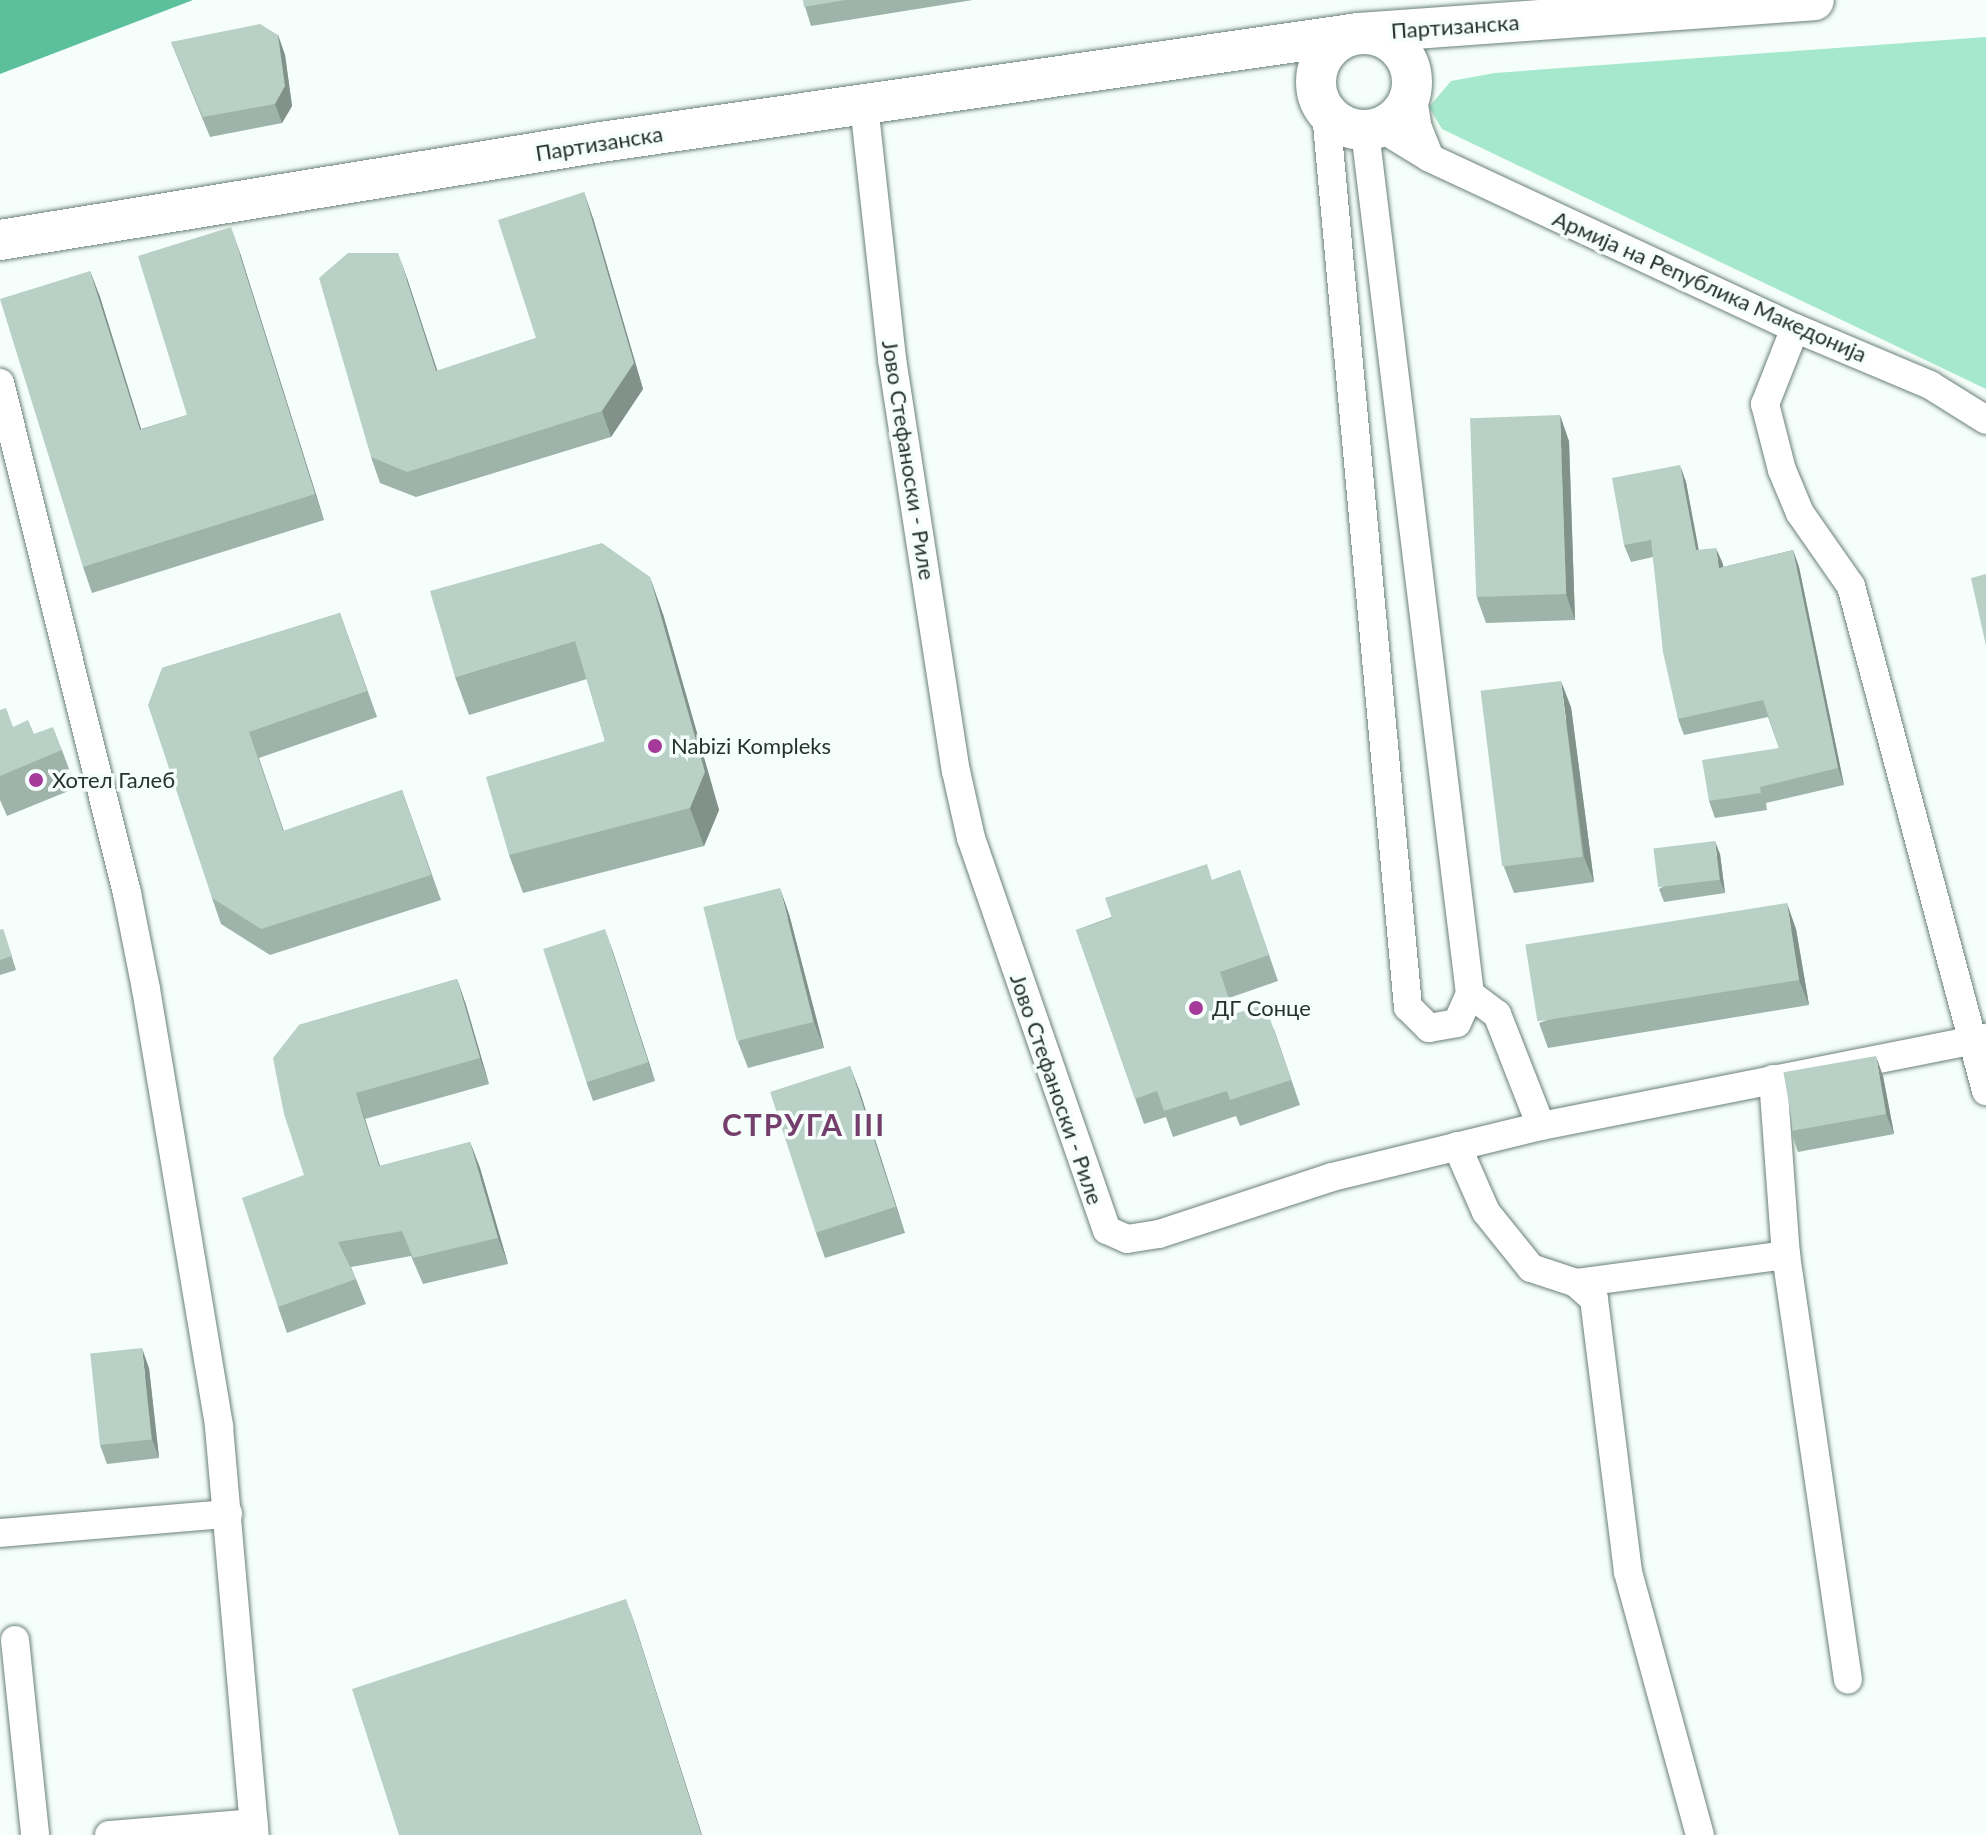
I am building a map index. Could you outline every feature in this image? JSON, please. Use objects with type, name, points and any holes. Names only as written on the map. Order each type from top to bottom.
[{"type":"main road","name":"Партизанска","points":[[0,240],[864,105],[1358,33],[1814,0]]},
{"type":"main road","name":"Партизанска","points":[[1199,56],[1278,71],[1321,103],[1345,127],[1373,129],[1401,114],[1430,62],[1458,44],[1552,18]]},
{"type":"main road","name":"Партизанска","points":[[1321,103],[1316,73],[1324,53],[1358,33],[1388,39],[1404,52],[1412,71],[1412,92]]},
{"type":"street","points":[[1412,92],[1418,128],[1430,158]]},
{"type":"street","points":[[1321,103],[1408,1007],[1429,1028],[1457,1023],[1470,994],[1373,129]]},
{"type":"street","name":"Јово Стефаноски - Риле","points":[[864,105],[892,359],[962,798],[975,851],[1107,1230],[1127,1239],[1159,1234],[1332,1177],[1541,1126],[1980,1040]]},
{"type":"street","name":"Армија на Република Македонија","points":[[1373,129],[1795,328],[1930,385],[1986,420]]},
{"type":"street","points":[[1795,328],[1765,404],[1782,470],[1800,513],[1851,586],[1980,1040],[1986,1091]]},
{"type":"street","points":[[0,383],[130,906],[219,1427],[255,1829],[109,1835]]},
{"type":"street","points":[[1470,994],[1497,1014],[1541,1126]]},
{"type":"street","points":[[1773,1079],[1786,1255],[1848,1679]]},
{"type":"street","points":[[1457,1146],[1486,1212],[1531,1268],[1576,1283],[1594,1299],[1628,1572],[1700,1835]]},
{"type":"street","points":[[1576,1283],[1786,1255]]},
{"type":"street","points":[[0,1533],[228,1514]]},
{"type":"street","points":[[15,1640],[35,1835]]},
{"type":"shaded area","points":[[0,0],[193,0],[0,74]]},
{"type":"shaded area","points":[[1986,37],[1986,389],[1442,129],[1429,107],[1451,81],[1495,73]]},
{"type":"building","points":[[803,0],[845,0],[804,7]]},
{"type":"building","points":[[260,24],[278,35],[285,86],[275,104],[203,117],[171,42]]},
{"type":"building","points":[[584,192],[634,363],[602,411],[407,472],[371,457],[319,278],[348,253],[398,253],[436,371],[536,338],[498,220]]},
{"type":"building","points":[[231,227],[315,494],[83,567],[0,299],[90,271],[140,430],[187,415],[138,256]]},
{"type":"building","points":[[1560,415],[1566,594],[1476,597],[1470,418]]},
{"type":"building","points":[[1680,465],[1696,550],[1716,548],[1719,568],[1793,550],[1838,768],[1760,787],[1761,793],[1709,801],[1702,760],[1779,748],[1763,700],[1678,719],[1663,652],[1651,540],[1624,545],[1612,478]]},
{"type":"building","name":"Nabizi Kompleks","points":[[602,543],[650,577],[705,772],[690,808],[509,855],[486,777],[605,741],[575,641],[455,677],[430,591]]},
{"type":"building","points":[[1986,574],[1986,646],[1971,578]]},
{"type":"building","points":[[340,613],[367,691],[249,732],[283,831],[402,790],[431,875],[261,929],[212,898],[148,705],[162,668]]},
{"type":"building","points":[[1561,681],[1583,857],[1502,867],[1481,691]]},
{"type":"building","points":[[6,708],[13,727],[28,720],[34,734],[53,727],[62,750],[0,776],[0,710]]},
{"type":"building","points":[[1715,841],[1720,880],[1658,887],[1653,849]]},
{"type":"building","points":[[1207,864],[1212,880],[1240,870],[1269,955],[1220,972],[1234,1014],[1265,1004],[1291,1080],[1230,1100],[1227,1091],[1164,1111],[1157,1091],[1135,1099],[1076,930],[1112,918],[1105,898]]},
{"type":"building","points":[[780,888],[813,1022],[737,1041],[703,907]]},
{"type":"building","points":[[1787,903],[1799,980],[1537,1021],[1525,944]]},
{"type":"building","points":[[3,929],[12,956],[0,960],[0,930]]},
{"type":"building","points":[[605,929],[648,1062],[586,1082],[543,949]]},
{"type":"building","points":[[457,979],[480,1058],[356,1093],[379,1166],[470,1142],[498,1238],[413,1258],[402,1231],[338,1242],[356,1279],[278,1307],[242,1198],[304,1175],[284,1114],[273,1058],[299,1025]]},
{"type":"building","points":[[1876,1056],[1886,1114],[1794,1130],[1783,1072]]},
{"type":"building","points":[[850,1066],[896,1207],[816,1233],[770,1092]]},
{"type":"building","points":[[142,1348],[152,1439],[100,1445],[90,1353]]},
{"type":"building","points":[[626,1599],[701,1835],[399,1835],[352,1689]]},
{"type":"place","name":"Nabizi Kompleks","points":[[655,746]]},
{"type":"place","name":"Хотел Галеб","points":[[36,780]]},
{"type":"place","name":"ДГ Сонце","points":[[1196,1008]]},
{"type":"district","name":"СТРУГА III","points":[[804,1124]]}]
